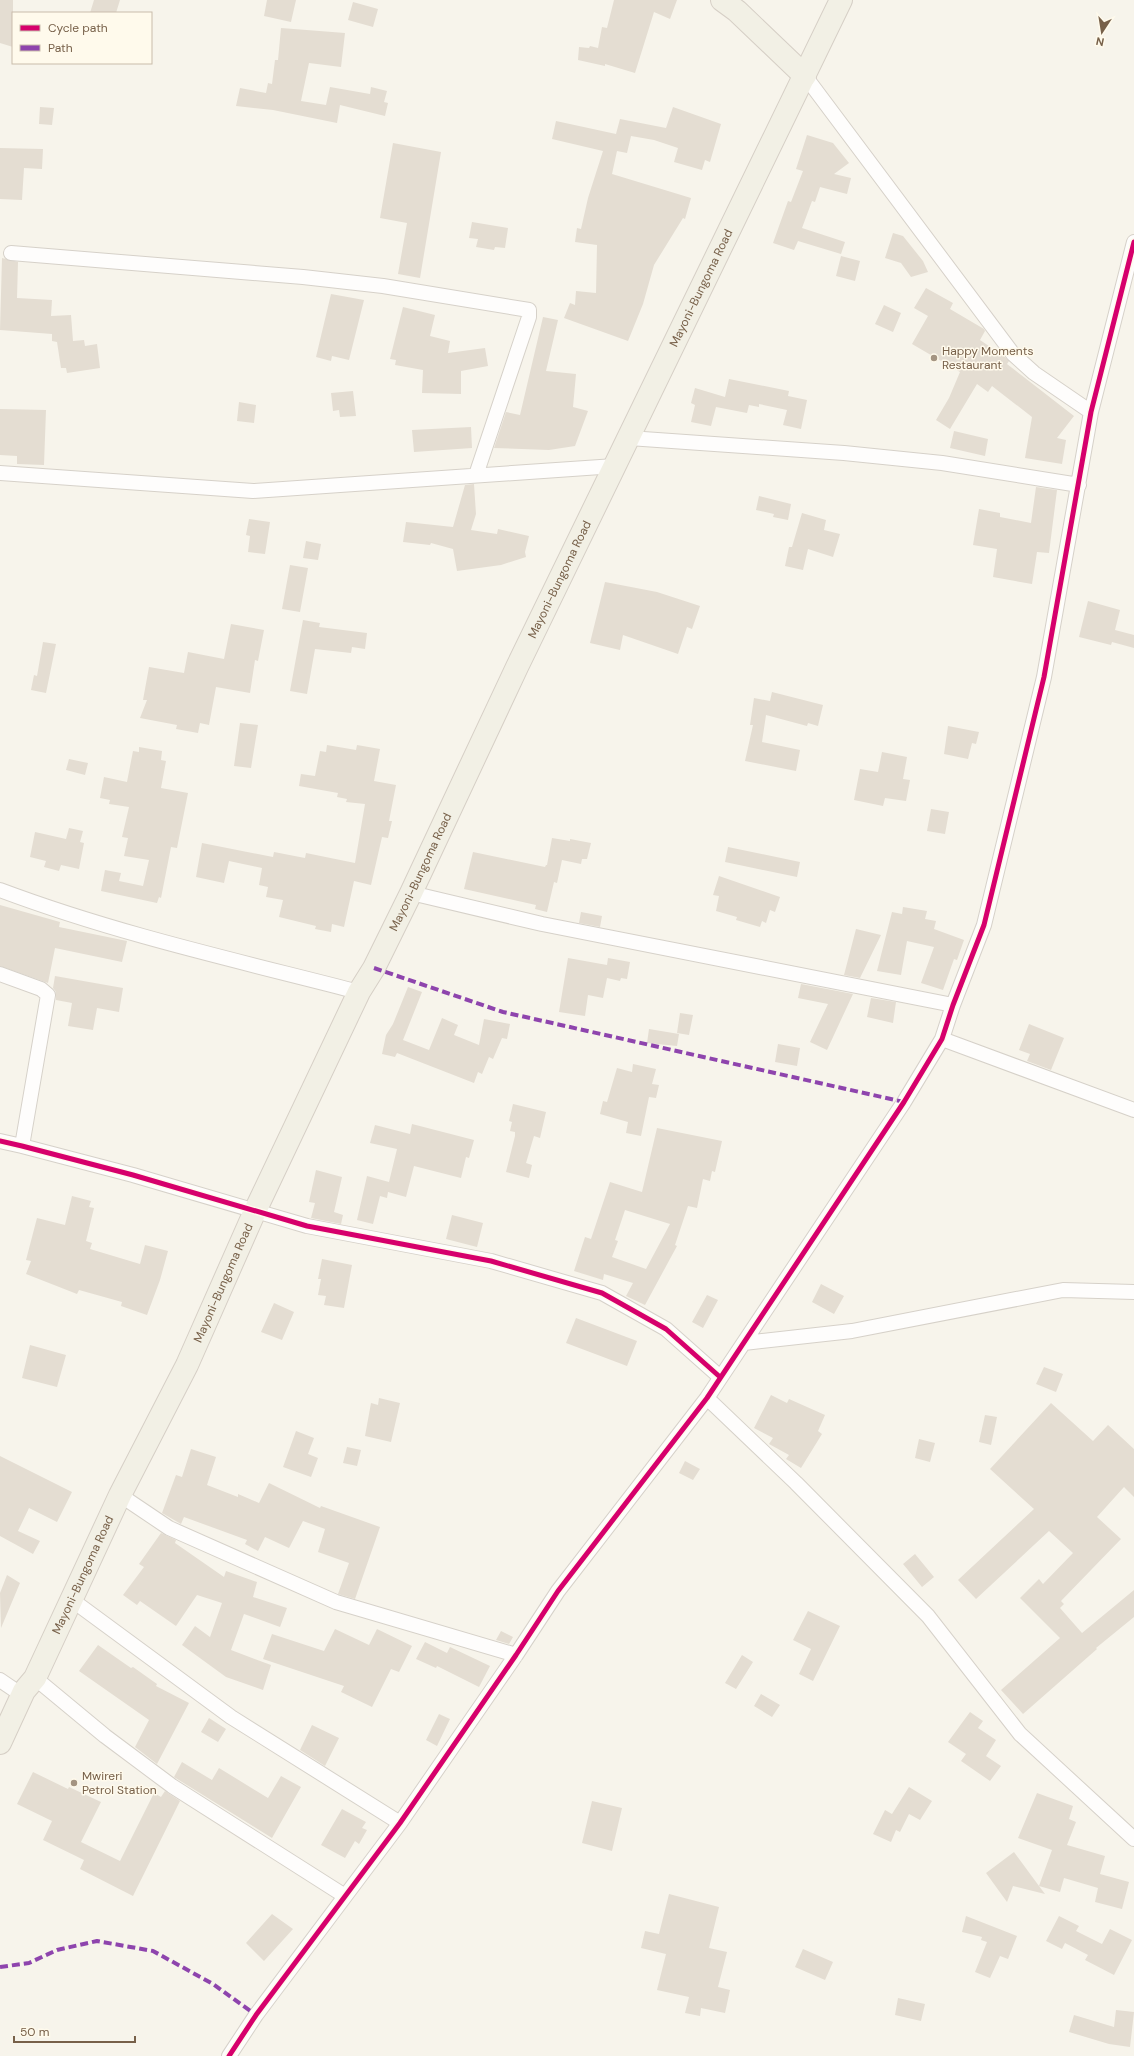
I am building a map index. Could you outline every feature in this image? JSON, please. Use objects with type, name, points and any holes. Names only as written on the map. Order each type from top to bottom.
[{"type":"main road","points":[[722,0],[737,11],[805,76]]},
{"type":"main road","name":"Mayoni-Bungoma Road","points":[[0,1743],[22,1695],[35,1678],[120,1495],[187,1365],[254,1211],[359,992],[374,968],[411,893],[517,667],[841,0]]},
{"type":"street","points":[[805,76],[1013,354],[1034,373],[1091,412]]},
{"type":"street","points":[[229,2056],[256,2015],[400,1823],[516,1655],[558,1591],[707,1398],[904,1102],[942,1039],[986,917],[1044,677],[1091,412],[1134,243]]},
{"type":"street","points":[[11,253],[303,277],[383,286],[529,310],[529,317],[476,475]]},
{"type":"street","points":[[629,438],[844,453],[912,460],[1079,485]]},
{"type":"street","points":[[0,473],[253,491],[615,466]]},
{"type":"street","points":[[0,890],[49,908],[121,931],[359,992]]},
{"type":"street","points":[[411,893],[542,924],[953,1005]]},
{"type":"street","points":[[0,974],[41,989],[48,995],[22,1146]]},
{"type":"street","points":[[942,1039],[1134,1110]]},
{"type":"street","points":[[0,1142],[22,1146],[307,1226],[491,1261],[602,1293],[666,1329],[720,1377]]},
{"type":"street","points":[[744,1343],[852,1331],[1063,1290],[1134,1292]]},
{"type":"street","points":[[707,1398],[796,1483],[928,1616],[1020,1734],[1134,1839]]},
{"type":"street","points":[[120,1495],[169,1528],[336,1602],[516,1655]]},
{"type":"street","points":[[72,1600],[231,1717],[400,1823]]},
{"type":"street","points":[[35,1678],[105,1736],[172,1786],[346,1896]]},
{"type":"street","points":[[0,1680],[22,1695]]},
{"type":"building","points":[[0,0],[13,0],[12,47],[0,43]]},
{"type":"building","points":[[94,0],[120,0],[116,12],[90,12]]},
{"type":"building","points":[[267,0],[296,0],[291,22],[264,16]]},
{"type":"building","points":[[614,0],[677,0],[670,19],[654,12],[635,73],[605,64],[605,66],[578,60],[579,47],[589,48],[590,46],[598,48],[602,27],[607,28]]},
{"type":"building","points":[[353,2],[378,9],[373,27],[348,20]]},
{"type":"building","points":[[281,28],[345,33],[341,67],[309,63],[301,101],[326,105],[330,87],[370,94],[371,87],[387,91],[384,102],[388,103],[385,116],[340,105],[337,123],[273,110],[236,106],[240,88],[266,93],[268,83],[272,84],[275,60],[278,60]]},
{"type":"building","points":[[40,107],[54,108],[52,125],[39,124]]},
{"type":"building","points":[[673,107],[721,124],[710,162],[705,160],[702,170],[674,162],[678,148],[654,140],[631,136],[627,153],[617,151],[612,174],[691,198],[685,219],[683,218],[654,265],[643,304],[628,341],[564,318],[570,303],[575,305],[576,291],[596,293],[597,245],[575,242],[577,228],[581,229],[588,198],[603,151],[552,139],[556,121],[616,134],[620,119],[666,128]]},
{"type":"building","points":[[807,135],[833,143],[849,163],[834,174],[851,178],[847,194],[820,187],[815,202],[812,201],[802,228],[845,242],[841,254],[798,241],[794,250],[773,243],[788,201],[791,202],[803,171],[796,169]]},
{"type":"building","points":[[393,143],[441,152],[420,278],[398,274],[407,223],[380,218]]},
{"type":"building","points":[[0,148],[43,149],[42,169],[24,168],[22,200],[0,199]]},
{"type":"building","points":[[472,222],[508,228],[505,248],[495,247],[494,250],[476,247],[478,239],[469,238]]},
{"type":"building","points":[[893,233],[903,236],[923,261],[928,272],[911,277],[901,263],[885,258]]},
{"type":"building","points":[[841,256],[860,261],[855,281],[836,276]]},
{"type":"building","points":[[2,258],[18,262],[17,298],[52,300],[51,316],[71,315],[73,341],[84,340],[85,346],[97,344],[100,368],[67,373],[66,368],[61,368],[57,342],[52,341],[52,334],[0,330]]},
{"type":"building","points":[[926,288],[953,303],[950,309],[984,329],[985,331],[980,340],[1005,357],[1009,361],[1007,364],[1074,416],[1057,438],[1066,440],[1062,464],[1025,458],[1032,417],[992,386],[988,392],[977,384],[950,429],[936,420],[949,398],[960,372],[912,344],[928,316],[914,308]]},
{"type":"building","points":[[331,294],[364,300],[349,360],[332,356],[331,361],[316,357]]},
{"type":"building","points":[[884,305],[901,313],[893,332],[875,324]]},
{"type":"building","points":[[403,307],[435,315],[430,336],[450,341],[448,353],[485,348],[488,366],[461,371],[461,394],[422,393],[423,370],[395,365],[396,360],[390,359]]},
{"type":"building","points":[[543,317],[558,320],[546,371],[576,374],[573,407],[588,411],[575,446],[549,450],[494,448],[506,412],[520,415]]},
{"type":"building","points":[[729,379],[789,391],[788,396],[807,400],[801,429],[783,425],[787,410],[759,404],[759,407],[749,405],[747,413],[716,407],[711,426],[691,422],[695,405],[691,403],[695,388],[725,397]]},
{"type":"building","points":[[353,391],[356,416],[340,417],[339,410],[333,411],[331,393]]},
{"type":"building","points":[[239,402],[256,405],[254,423],[237,421]]},
{"type":"building","points":[[0,409],[46,410],[44,465],[17,464],[17,456],[0,455]]},
{"type":"building","points":[[471,427],[472,448],[414,452],[412,430]]},
{"type":"building","points":[[954,431],[988,439],[985,456],[950,448]]},
{"type":"building","points":[[474,484],[476,514],[471,530],[497,534],[498,529],[529,536],[525,552],[526,557],[501,565],[457,571],[453,549],[431,543],[430,545],[403,542],[406,522],[453,527],[465,485]]},
{"type":"building","points":[[1036,487],[1057,490],[1049,553],[1037,552],[1032,584],[993,577],[997,549],[973,545],[979,509],[1000,513],[1000,517],[1031,523]]},
{"type":"building","points":[[759,496],[791,504],[788,520],[773,517],[774,514],[756,510]]},
{"type":"building","points":[[802,513],[826,520],[824,530],[840,534],[833,557],[808,549],[803,570],[785,566],[789,547],[792,547]]},
{"type":"building","points":[[249,519],[270,522],[265,554],[248,552],[250,536],[246,535]]},
{"type":"building","points":[[306,541],[321,544],[318,560],[303,558]]},
{"type":"building","points":[[290,565],[308,568],[300,612],[282,609]]},
{"type":"building","points":[[605,582],[657,592],[700,606],[692,629],[687,627],[678,654],[623,635],[620,650],[590,643]]},
{"type":"building","points":[[1088,601],[1120,610],[1115,630],[1134,635],[1134,648],[1112,642],[1111,645],[1079,637]]},
{"type":"building","points":[[303,620],[320,623],[319,627],[367,633],[365,649],[352,647],[351,653],[315,649],[307,694],[290,691]]},
{"type":"building","points":[[231,624],[264,630],[258,661],[255,660],[250,693],[216,687],[209,725],[200,723],[198,733],[176,729],[177,725],[140,718],[147,700],[143,700],[149,667],[184,673],[188,652],[224,659]]},
{"type":"building","points":[[43,642],[56,644],[46,693],[31,690],[34,675],[37,676]]},
{"type":"building","points":[[772,692],[823,705],[818,726],[808,723],[807,726],[766,715],[762,742],[800,750],[796,771],[745,761],[753,725],[750,725],[754,698],[770,701]]},
{"type":"building","points":[[240,723],[258,725],[251,768],[234,766]]},
{"type":"building","points":[[948,726],[979,732],[976,744],[972,743],[968,759],[944,754]]},
{"type":"building","points":[[327,745],[356,750],[357,745],[380,749],[374,781],[396,785],[389,821],[392,821],[388,838],[382,837],[371,885],[354,881],[344,927],[332,924],[331,932],[315,929],[316,926],[279,917],[283,900],[266,897],[268,887],[259,885],[262,868],[229,861],[224,883],[196,877],[202,843],[273,857],[274,852],[305,858],[306,853],[355,863],[365,804],[346,802],[347,799],[337,797],[338,793],[299,786],[301,774],[315,776],[320,751],[326,752]]},
{"type":"building","points":[[139,747],[162,751],[161,760],[166,761],[161,788],[188,793],[177,848],[171,847],[161,898],[159,897],[157,903],[101,891],[105,870],[121,873],[119,881],[143,886],[149,860],[124,856],[128,838],[122,837],[129,807],[109,804],[110,800],[100,798],[104,777],[127,782],[133,751],[139,752]]},
{"type":"building","points":[[882,752],[907,757],[903,779],[910,780],[906,801],[885,798],[883,806],[854,800],[860,769],[878,772]]},
{"type":"building","points":[[69,759],[88,763],[85,775],[66,770]]},
{"type":"building","points":[[931,809],[949,812],[945,834],[927,831]]},
{"type":"building","points":[[69,828],[83,831],[80,842],[84,843],[79,869],[61,865],[59,871],[44,867],[46,861],[30,857],[35,832],[66,839]]},
{"type":"building","points":[[552,838],[570,841],[570,839],[591,843],[587,859],[582,859],[581,864],[562,860],[557,883],[554,882],[547,912],[535,909],[536,905],[464,889],[473,852],[545,867],[547,865]]},
{"type":"building","points":[[728,847],[800,862],[797,877],[725,862]]},
{"type":"building","points":[[719,876],[780,897],[775,912],[770,910],[766,923],[762,921],[760,927],[736,920],[737,917],[716,911],[719,896],[713,895]]},
{"type":"building","points":[[0,905],[60,922],[59,927],[127,941],[122,962],[55,948],[48,983],[0,966]]},
{"type":"building","points":[[903,907],[927,911],[925,919],[936,921],[934,929],[964,940],[957,960],[954,959],[943,990],[921,983],[934,947],[907,941],[901,975],[877,971],[892,912],[902,914]]},
{"type":"building","points":[[581,912],[602,916],[600,927],[579,923]]},
{"type":"building","points":[[856,929],[881,935],[860,978],[844,975]]},
{"type":"building","points":[[568,958],[607,965],[608,958],[630,962],[627,979],[621,978],[620,981],[607,978],[603,998],[588,995],[585,1016],[559,1012]]},
{"type":"building","points":[[55,976],[123,988],[119,1012],[97,1008],[93,1030],[68,1026],[72,1003],[56,1000],[56,992],[53,988]]},
{"type":"building","points":[[801,984],[853,994],[827,1050],[810,1042],[828,1004],[798,998]]},
{"type":"building","points":[[408,987],[422,992],[403,1040],[429,1050],[442,1018],[458,1025],[454,1035],[479,1045],[484,1019],[510,1024],[507,1039],[502,1038],[493,1059],[489,1057],[482,1074],[478,1072],[474,1083],[397,1053],[395,1057],[382,1054],[386,1035],[393,1024]]},
{"type":"building","points":[[871,998],[896,1002],[893,1023],[867,1017]]},
{"type":"building","points":[[680,1013],[693,1015],[689,1035],[677,1033]]},
{"type":"building","points":[[1029,1024],[1064,1038],[1051,1070],[1027,1061],[1030,1054],[1019,1050]]},
{"type":"building","points":[[649,1029],[679,1034],[677,1046],[647,1043]]},
{"type":"building","points":[[778,1044],[800,1048],[797,1066],[775,1062]]},
{"type":"building","points":[[633,1064],[656,1069],[652,1084],[659,1085],[656,1098],[649,1097],[641,1136],[626,1133],[628,1122],[600,1114],[603,1101],[607,1102],[617,1068],[632,1072]]},
{"type":"building","points":[[513,1104],[546,1112],[540,1138],[534,1136],[526,1163],[532,1165],[529,1178],[506,1172],[515,1136],[515,1132],[510,1131],[512,1122],[509,1121]]},
{"type":"building","points":[[412,1124],[474,1140],[469,1158],[466,1157],[461,1178],[414,1166],[406,1197],[388,1192],[387,1198],[380,1196],[373,1224],[357,1220],[367,1176],[389,1182],[397,1149],[370,1143],[375,1125],[410,1134]]},
{"type":"building","points":[[657,1128],[722,1141],[715,1172],[712,1171],[710,1181],[703,1179],[697,1208],[688,1206],[675,1245],[677,1246],[645,1305],[626,1296],[633,1283],[604,1274],[603,1280],[574,1271],[585,1237],[591,1239],[610,1182],[642,1192]],"holes":[[[625,1210],[670,1224],[646,1269],[612,1257],[618,1241],[615,1240]]]},
{"type":"building","points":[[316,1170],[342,1177],[334,1212],[343,1215],[341,1224],[311,1218],[315,1203],[309,1202]]},
{"type":"building","points":[[72,1196],[91,1201],[89,1207],[94,1208],[86,1241],[92,1243],[90,1249],[140,1264],[145,1245],[168,1251],[160,1280],[147,1315],[121,1306],[122,1302],[79,1290],[77,1294],[26,1274],[31,1261],[26,1260],[37,1218],[65,1225]]},
{"type":"building","points":[[452,1215],[483,1223],[477,1247],[446,1239]]},
{"type":"building","points":[[322,1259],[352,1265],[344,1308],[324,1305],[326,1296],[318,1295],[321,1279],[318,1279]]},
{"type":"building","points":[[821,1284],[844,1296],[834,1314],[812,1302]]},
{"type":"building","points":[[707,1295],[718,1300],[703,1328],[692,1322]]},
{"type":"building","points":[[274,1303],[294,1312],[282,1340],[261,1332]]},
{"type":"building","points":[[576,1318],[637,1341],[627,1366],[566,1343]]},
{"type":"building","points":[[30,1345],[66,1355],[57,1387],[22,1378]]},
{"type":"building","points":[[1044,1367],[1063,1374],[1056,1392],[1036,1384]]},
{"type":"building","points":[[771,1395],[787,1403],[789,1399],[825,1415],[818,1431],[822,1434],[801,1468],[786,1459],[789,1455],[769,1444],[773,1438],[754,1428]]},
{"type":"building","points":[[379,1398],[400,1403],[391,1442],[365,1436],[371,1403],[378,1405]]},
{"type":"building","points":[[1051,1403],[1093,1441],[1108,1425],[1134,1449],[1134,1497],[1124,1487],[1097,1517],[1121,1539],[1061,1601],[1064,1604],[1060,1608],[1082,1633],[1134,1590],[1134,1617],[1096,1648],[1097,1649],[1023,1714],[1001,1690],[1060,1638],[1020,1598],[1039,1579],[1043,1584],[1073,1553],[1049,1531],[976,1599],[958,1580],[1034,1509],[990,1469]]},
{"type":"building","points":[[985,1415],[997,1417],[991,1445],[979,1442]]},
{"type":"building","points":[[296,1431],[314,1438],[308,1454],[318,1458],[311,1477],[283,1467]]},
{"type":"building","points":[[919,1439],[935,1443],[930,1462],[915,1458]]},
{"type":"building","points":[[347,1447],[361,1450],[357,1466],[343,1463]]},
{"type":"building","points":[[191,1449],[216,1457],[207,1485],[238,1497],[238,1494],[259,1503],[269,1483],[320,1508],[321,1506],[380,1527],[355,1599],[338,1594],[349,1563],[318,1552],[325,1529],[303,1521],[289,1548],[265,1537],[258,1551],[245,1544],[247,1540],[184,1517],[181,1524],[162,1513],[176,1475],[182,1477]]},
{"type":"building","points":[[0,1456],[72,1492],[57,1522],[29,1508],[18,1531],[40,1541],[33,1554],[0,1536]]},
{"type":"building","points":[[685,1461],[700,1469],[693,1480],[679,1473]]},
{"type":"building","points":[[161,1533],[176,1540],[175,1543],[224,1577],[226,1571],[257,1582],[253,1597],[287,1608],[280,1627],[244,1614],[231,1650],[271,1665],[263,1690],[226,1677],[182,1645],[195,1626],[210,1637],[222,1603],[197,1595],[176,1626],[140,1601],[137,1605],[123,1595],[144,1567],[139,1564]]},
{"type":"building","points":[[915,1554],[934,1577],[922,1587],[903,1564]]},
{"type":"building","points":[[7,1575],[20,1583],[1,1628],[0,1593]]},
{"type":"building","points":[[808,1611],[840,1626],[813,1681],[799,1674],[811,1649],[793,1640]]},
{"type":"building","points":[[335,1629],[369,1645],[377,1629],[412,1646],[399,1672],[391,1669],[372,1707],[341,1692],[344,1686],[263,1659],[272,1634],[324,1651]]},
{"type":"building","points":[[501,1631],[513,1637],[509,1644],[496,1640]]},
{"type":"building","points":[[425,1642],[447,1653],[450,1647],[490,1666],[479,1687],[437,1666],[436,1668],[416,1659]]},
{"type":"building","points":[[98,1645],[131,1668],[133,1667],[157,1684],[156,1686],[189,1703],[157,1764],[135,1747],[149,1720],[79,1671]]},
{"type":"building","points":[[742,1655],[753,1662],[736,1689],[725,1683]]},
{"type":"building","points":[[761,1694],[780,1705],[772,1717],[754,1706]]},
{"type":"building","points":[[970,1712],[983,1721],[978,1728],[996,1740],[986,1756],[1001,1766],[990,1781],[961,1761],[966,1754],[948,1742]]},
{"type":"building","points":[[439,1714],[450,1719],[437,1746],[426,1740]]},
{"type":"building","points":[[209,1718],[226,1729],[218,1742],[201,1732]]},
{"type":"building","points":[[312,1725],[339,1738],[325,1766],[300,1750]]},
{"type":"building","points":[[182,1762],[212,1780],[219,1768],[268,1798],[281,1776],[301,1787],[272,1838],[174,1777]]},
{"type":"building","points":[[33,1772],[68,1789],[69,1787],[101,1802],[81,1842],[120,1861],[154,1793],[161,1797],[165,1791],[180,1801],[133,1896],[80,1869],[84,1860],[43,1840],[52,1821],[17,1804]]},
{"type":"building","points":[[909,1787],[932,1801],[920,1820],[909,1814],[900,1832],[896,1830],[891,1842],[873,1834],[885,1810],[892,1814]]},
{"type":"building","points":[[1037,1793],[1073,1806],[1069,1819],[1076,1822],[1067,1845],[1105,1856],[1100,1874],[1129,1882],[1122,1909],[1095,1902],[1098,1888],[1064,1878],[1060,1892],[1039,1886],[1052,1850],[1018,1838]]},
{"type":"building","points":[[592,1801],[622,1808],[612,1851],[582,1843]]},
{"type":"building","points":[[342,1809],[366,1822],[362,1828],[367,1830],[359,1844],[355,1841],[345,1858],[321,1845]]},
{"type":"building","points":[[1014,1852],[1045,1894],[1013,1886],[1007,1902],[986,1873]]},
{"type":"building","points":[[669,1894],[719,1907],[709,1948],[727,1952],[718,1987],[730,1990],[725,2013],[701,2008],[700,2016],[685,2013],[689,1997],[657,1990],[666,1954],[641,1948],[645,1931],[659,1934]]},
{"type":"building","points":[[272,1914],[293,1929],[264,1961],[246,1943]]},
{"type":"building","points":[[966,1916],[1017,1936],[1008,1959],[1000,1956],[990,1978],[975,1972],[987,1942],[981,1940],[982,1937],[962,1932]]},
{"type":"building","points":[[1059,1916],[1079,1926],[1076,1931],[1102,1944],[1110,1929],[1132,1940],[1114,1975],[1085,1960],[1088,1955],[1065,1943],[1062,1949],[1046,1941]]},
{"type":"building","points":[[803,1949],[833,1962],[825,1980],[795,1967]]},
{"type":"building","points":[[898,1998],[925,2004],[921,2021],[895,2015]]},
{"type":"building","points":[[1116,2010],[1134,2012],[1130,2047],[1109,2044],[1069,2032],[1074,2015],[1114,2027]]},
{"type":"marked path","points":[[374,968],[503,1012],[904,1102]]},
{"type":"marked path","points":[[0,1967],[29,1963],[57,1950],[97,1941],[153,1951],[213,1984],[256,2015]]},
{"type":"cycle path","points":[[229,2056],[256,2015],[400,1823],[516,1655],[558,1591],[707,1398],[904,1102],[942,1039],[953,1005],[984,925],[1044,677],[1091,412],[1134,242]]},
{"type":"cycle path","points":[[0,1141],[133,1175],[307,1226],[491,1261],[602,1293],[666,1329],[720,1377]]},
{"type":"place","name":"Happy Moments Restaurant","points":[[934,358]]},
{"type":"place","name":"Mwireri Petrol Station","points":[[74,1783]]}]
